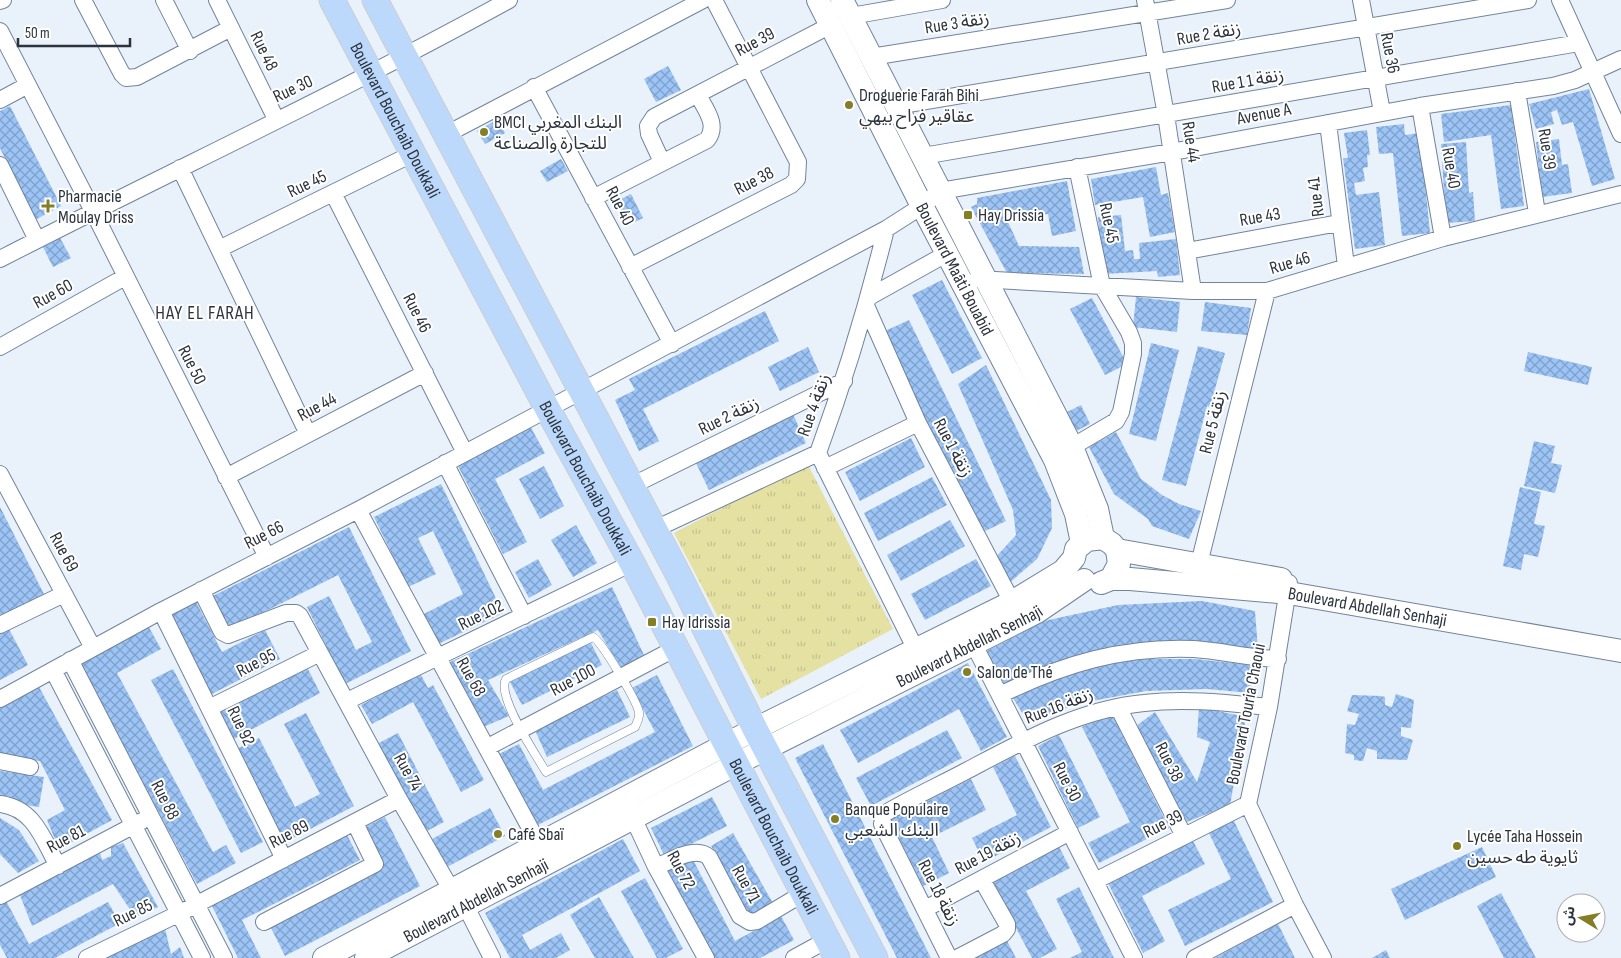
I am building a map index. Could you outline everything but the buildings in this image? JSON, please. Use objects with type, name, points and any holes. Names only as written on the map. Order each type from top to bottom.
[{"type":"main road","name":"Boulevard Bouchaib Doukkali","points":[[332,0],[547,408],[632,563],[832,949]]},
{"type":"main road","name":"Boulevard Bouchaib Doukkali","points":[[375,0],[582,390],[653,530],[678,574],[760,739],[875,958]]},
{"type":"street","points":[[83,0],[122,74],[126,78],[137,76],[190,51],[231,28]]},
{"type":"street","points":[[164,0],[190,51]]},
{"type":"street","name":"Rue 48","points":[[217,0],[276,119]]},
{"type":"street","name":"Rue 30","points":[[0,259],[276,119],[405,57],[508,0]]},
{"type":"street","name":"Boulevard Maâti Bouabid","points":[[818,0],[841,14],[872,57],[1072,447],[1097,509],[1098,547],[1076,570],[1084,580]]},
{"type":"street","points":[[841,14],[942,0]]},
{"type":"street","name":"Rue 3 زنقة","points":[[872,57],[1147,7],[1227,0]]},
{"type":"street","name":"Rue 36","points":[[1361,0],[1382,112]]},
{"type":"street","name":"Rue 2 زنقة","points":[[896,106],[1528,0]]},
{"type":"street","points":[[1560,0],[1621,134]]},
{"type":"street","points":[[445,135],[534,87],[705,1]]},
{"type":"street","name":"Rue 38","points":[[630,267],[791,185],[797,179],[798,162],[748,69],[705,1]]},
{"type":"street","name":"Rue 44","points":[[1147,7],[1193,291]]},
{"type":"street","name":"Boulevard Maâti Bouabid","points":[[841,14],[922,206],[962,278],[1055,460],[1073,505],[1098,547],[1120,564],[1111,579]]},
{"type":"street","name":"Rue 39","points":[[662,162],[648,134],[650,121],[748,69],[841,14]]},
{"type":"street","name":"Rue 50","points":[[0,31],[94,211],[125,277],[267,556]]},
{"type":"street","name":"Rue 1 زنقة 1","points":[[923,156],[1579,43]]},
{"type":"street","name":"Avenue A","points":[[940,190],[1172,152],[1382,112],[1553,86],[1594,72],[1621,58]]},
{"type":"street","points":[[0,100],[28,85]]},
{"type":"street","name":"Rue 40","points":[[534,87],[672,344]]},
{"type":"street","name":"Rue 39","points":[[1518,92],[1537,213]]},
{"type":"street","points":[[593,198],[707,140],[710,135],[712,122],[698,95]]},
{"type":"street","name":"Rue 40","points":[[1420,106],[1443,238]]},
{"type":"street","name":"Rue 41","points":[[1328,123],[1339,223],[1346,266]]},
{"type":"street","name":"Rue 45","points":[[219,249],[412,154]]},
{"type":"street","points":[[0,165],[37,240]]},
{"type":"street","name":"Rue 45","points":[[1072,447],[1116,421],[1121,412],[1133,354],[1133,343],[1129,332],[1102,286],[1077,167]]},
{"type":"street","points":[[180,168],[308,434]]},
{"type":"street","points":[[886,229],[922,206],[940,190]]},
{"type":"street","name":"Rue 46","points":[[333,193],[464,453]]},
{"type":"street","name":"Rue 46","points":[[962,278],[1193,291],[1267,291],[1443,238],[1537,213],[1621,194]]},
{"type":"street","name":"Rue 43","points":[[1187,251],[1339,223]]},
{"type":"street","name":"Rue 66","points":[[0,699],[161,611],[358,510],[886,229]]},
{"type":"street","name":"Rue 4 زنقة","points":[[821,461],[868,303],[886,229]]},
{"type":"street","points":[[868,303],[948,253]]},
{"type":"street","name":"Rue 60","points":[[0,347],[125,277]]},
{"type":"street","name":"Rue 5 زنقة","points":[[1199,564],[1267,291]]},
{"type":"street","name":"Rue 1 زنقة","points":[[868,303],[918,423],[1012,602]]},
{"type":"street","name":"Rue 44","points":[[226,476],[425,373]]},
{"type":"street","name":"Rue 2 زنقة","points":[[631,486],[844,381]]},
{"type":"street","points":[[653,530],[918,423]]},
{"type":"street","points":[[821,461],[916,650]]},
{"type":"street","points":[[445,463],[524,616]]},
{"type":"street","name":"Rue 69","points":[[0,474],[92,648]]},
{"type":"street","name":"Rue 68","points":[[358,510],[488,747],[544,854]]},
{"type":"street","name":"Boulevard Abdellah Senhaji","points":[[324,958],[371,951],[459,898],[731,754],[969,634],[1012,602],[1098,547],[1199,564],[1289,587],[1621,651]]},
{"type":"street","name":"Rue 102","points":[[347,701],[632,563]]},
{"type":"street","name":"Boulevard Abdellah Senhaji","points":[[760,739],[916,650],[1037,612],[1084,580],[1097,584],[1111,579],[1289,587],[1621,636]]},
{"type":"street","name":"Boulevard Touria Chaoui","points":[[1289,587],[1269,707],[1248,804],[1295,905],[1323,958]]},
{"type":"street","name":"Rue 74","points":[[201,590],[222,632],[228,635],[286,613],[296,613],[300,616],[399,799],[459,898],[492,958]]},
{"type":"street","points":[[0,625],[64,594]]},
{"type":"street","name":"Rue 92","points":[[161,611],[284,859]]},
{"type":"street","name":"Rue 30","points":[[969,634],[1134,958]]},
{"type":"street","name":"Rue 100","points":[[488,747],[676,648]]},
{"type":"street","points":[[1000,695],[1042,674],[1073,663],[1129,652],[1194,649],[1278,659]]},
{"type":"street","name":"Rue 95","points":[[210,708],[320,653]]},
{"type":"street","name":"Rue 88","points":[[70,660],[224,958]]},
{"type":"street","points":[[53,670],[202,958]]},
{"type":"street","name":"Rue 16 زنقة","points":[[882,818],[886,813],[1023,741],[1069,720],[1118,707],[1145,703],[1186,701],[1269,707]]},
{"type":"street","name":"Rue 38","points":[[1118,707],[1184,836]]},
{"type":"street","points":[[0,761],[30,767]]},
{"type":"street","name":"Rue 89","points":[[196,904],[399,799]]},
{"type":"street","points":[[0,804],[24,811],[58,866]]},
{"type":"street","name":"Rue 39","points":[[1095,881],[1248,804]]},
{"type":"street","name":"Rue 72","points":[[630,809],[656,868],[706,958]]},
{"type":"street","name":"Rue 81","points":[[0,896],[151,816]]},
{"type":"street","name":"Rue 18 زنقة","points":[[882,818],[882,824],[949,958]]},
{"type":"street","points":[[264,922],[375,864],[355,823]]},
{"type":"street","name":"Rue 19 زنقة","points":[[925,909],[1070,832]]},
{"type":"street","name":"Rue 71","points":[[656,868],[696,852],[704,854],[709,858],[740,916],[750,922],[757,921],[804,894]]},
{"type":"street","points":[[957,958],[1006,931],[1007,924],[982,880]]},
{"type":"street","name":"Rue 85","points":[[87,958],[196,904]]},
{"type":"street","points":[[1195,958],[1295,905]]},
{"type":"street","points":[[794,958],[832,949]]},
{"type":"lane","points":[[593,637],[597,640],[621,677],[639,712],[635,727],[546,772],[521,730],[504,692],[503,684],[506,680],[593,637]]},
{"type":"green space","points":[[807,463],[893,629],[761,699],[674,533]]},
{"type":"place","name":"Droguerie Farah Bihi عقاقير فراح بيهي","points":[[849,105]]},
{"type":"place","name":"BMCI البنك المغربي للتجارة والصناعة","points":[[484,132]]},
{"type":"place","name":"Pharmacie Moulay Driss","points":[[48,206]]},
{"type":"place","name":"Hay Drissia","points":[[968,215]]},
{"type":"place","name":"Hay Idrissia","points":[[652,622]]},
{"type":"place","name":"Salon de Thé","points":[[967,672]]},
{"type":"place","name":"Banque Populaire البنك الشعبي","points":[[835,819]]},
{"type":"place","name":"Café Sbaï","points":[[498,834]]},
{"type":"place","name":"Lycée Taha Hossein ثايوية طه حسين","points":[[1457,846]]},
{"type":"district","name":"HAY EL FARAH","points":[[205,313]]}]
